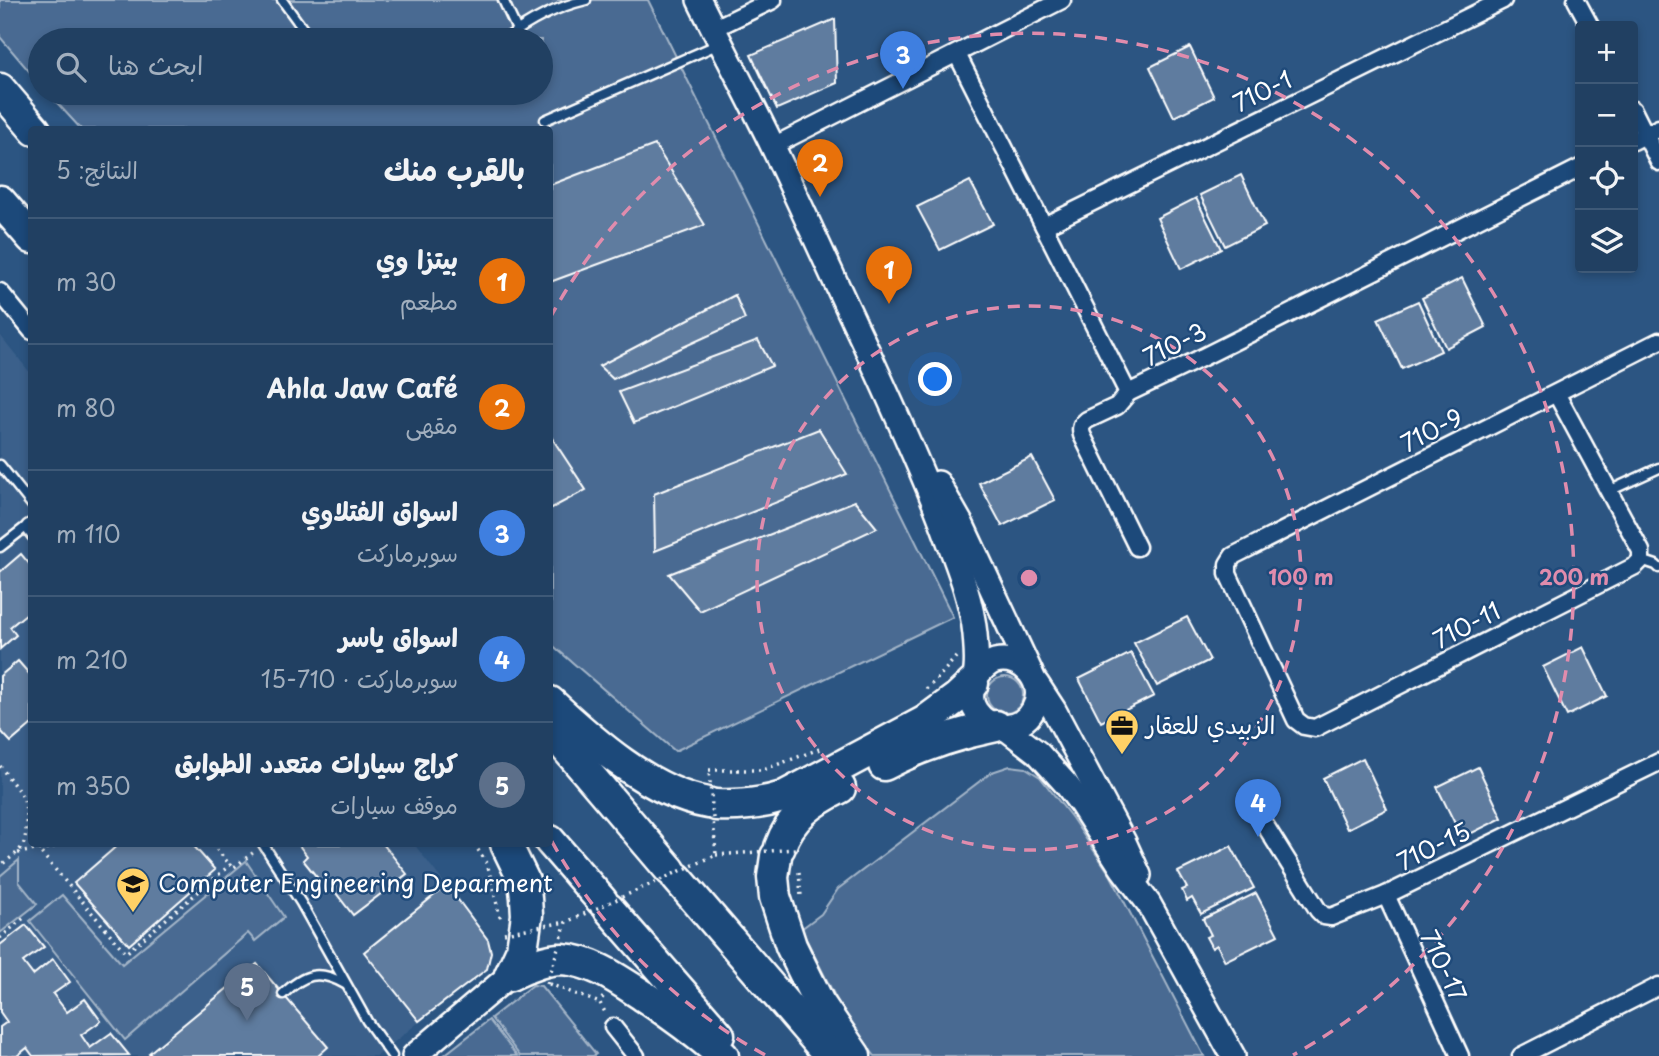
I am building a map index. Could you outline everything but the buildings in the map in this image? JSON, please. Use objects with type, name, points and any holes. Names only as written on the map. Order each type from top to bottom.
[{"type":"highway","points":[[0,89],[32,126]]},
{"type":"highway","points":[[0,201],[28,233]]},
{"type":"highway","points":[[553,705],[596,742],[665,790],[681,797],[712,804],[749,805],[783,797],[924,722],[958,697],[974,680]]},
{"type":"highway","points":[[855,1056],[819,1003],[791,946],[775,897],[773,877],[787,853],[783,838],[793,821],[807,807],[912,751],[953,736],[1000,727]]},
{"type":"highway","points":[[553,733],[830,1056]]},
{"type":"highway","points":[[553,844],[738,1056]]},
{"type":"highway","points":[[507,847],[523,881],[527,915],[522,949],[510,975]]},
{"type":"highway","points":[[510,975],[536,964],[559,959],[590,965],[615,977],[687,1025],[723,1056]]},
{"type":"main road","points":[[699,0],[773,146],[910,444],[936,508],[966,590],[975,634],[972,704],[986,722],[1000,727],[1038,753],[1066,784],[1149,904],[1233,1056]]},
{"type":"main road","points":[[910,444],[938,483],[962,525],[1034,678],[1125,842],[1149,904]]},
{"type":"main road","points":[[974,680],[983,667],[995,661],[1008,660],[1021,664],[1034,678],[1038,697],[1035,709],[1027,719],[1017,725],[1000,727]]},
{"type":"main road","points":[[414,1056],[510,975]]},
{"type":"street","points":[[717,36],[773,0]]},
{"type":"street","points":[[773,146],[1062,0]]},
{"type":"street","name":"710-1","points":[[1044,226],[1503,0]]},
{"type":"street","points":[[1576,0],[1587,21]]},
{"type":"street","name":"710-3","points":[[957,54],[1128,393],[1575,171]]},
{"type":"street","points":[[1646,135],[1659,162]]},
{"type":"street","points":[[0,292],[28,326]]},
{"type":"street","name":"710-9","points":[[1228,564],[1233,556],[1659,341]]},
{"type":"street","points":[[1128,393],[1117,406],[1083,423],[1081,430],[1138,547]]},
{"type":"street","points":[[1556,393],[1641,551],[1641,560]]},
{"type":"street","name":"710-11","points":[[1228,564],[1228,575],[1296,720],[1304,726],[1315,728],[1636,566],[1641,560]]},
{"type":"street","name":"710-15","points":[[1265,825],[1318,910],[1324,916],[1331,917],[1385,895],[1659,762]]},
{"type":"street","name":"710-17","points":[[1385,895],[1460,1056]]},
{"type":"street","points":[[1521,1056],[1659,986]]},
{"type":"street","points":[[613,1027],[636,1056]]},
{"type":"lane","points":[[282,0],[302,28]]},
{"type":"lane","points":[[503,0],[516,28]]},
{"type":"lane","points":[[521,28],[561,6],[586,0]]},
{"type":"lane","points":[[545,120],[717,36]]},
{"type":"lane","points":[[0,465],[28,500]]},
{"type":"lane","points":[[1609,491],[1659,468]]},
{"type":"lane","points":[[0,547],[28,525]]},
{"type":"lane","points":[[1641,560],[1659,568]]},
{"type":"lane","points":[[265,847],[301,903],[366,1021],[392,1056]]},
{"type":"lane","points":[[283,994],[296,982],[308,976],[331,977],[345,984]]},
{"type":"path","points":[[919,695],[937,680],[975,634]]},
{"type":"path","points":[[716,855],[709,770],[763,770],[831,743]]},
{"type":"path","points":[[0,766],[25,802],[24,843],[0,866]]},
{"type":"path","points":[[13,856],[44,847]]},
{"type":"path","points":[[215,847],[234,868],[259,847]]},
{"type":"path","points":[[476,847],[486,863],[501,921]]},
{"type":"path","points":[[37,848],[126,953],[230,865]]},
{"type":"path","points":[[503,933],[566,922],[716,855],[787,853],[802,907]]},
{"type":"path","points":[[0,938],[25,917]]},
{"type":"path","points":[[566,922],[547,984],[600,1003]]},
{"type":"shaded area","points":[[0,0],[648,0],[953,617],[675,751],[553,646],[553,126],[78,126],[59,105],[553,105],[553,28],[28,28],[28,70],[0,37]]},
{"type":"shaded area","points":[[0,335],[28,370],[28,847],[416,847],[488,940],[491,952],[487,967],[377,1056],[0,1056]]},
{"type":"shaded area","points":[[1005,677],[1018,682],[1023,695],[1018,708],[1005,713],[992,708],[987,695],[992,682]]},
{"type":"shaded area","points":[[1010,766],[1026,768],[1040,777],[1072,818],[1111,876],[1204,1056],[875,1056],[848,1022],[801,929],[821,914],[838,889],[992,772]]},
{"type":"shaded area","points":[[19,860],[19,882],[37,904],[0,933],[0,876]]},
{"type":"shaded area","points":[[246,861],[284,917],[255,941],[248,933],[125,1040],[30,921],[62,895],[122,964]]},
{"type":"shaded area","points":[[533,985],[541,986],[596,1054],[520,1056],[491,1018]]},
{"type":"shaded area","points":[[489,1020],[517,1056],[443,1056]]},
{"type":"place","name":"اسواق الفتلاوي","points":[[903,89]]},
{"type":"place","name":"Ahla Jaw Café","points":[[820,197]]},
{"type":"place","name":"بيتزا وي","points":[[889,304]]},
{"type":"place","name":"الزبيدي للعقار","points":[[1122,756]]},
{"type":"place","name":"اسواق ياسر","points":[[1258,837]]},
{"type":"place","name":"Computer Engineering Deparment","points":[[133,914]]},
{"type":"place","name":"كراج سيارات متعدد الطوابق","points":[[247,1021]]}]
